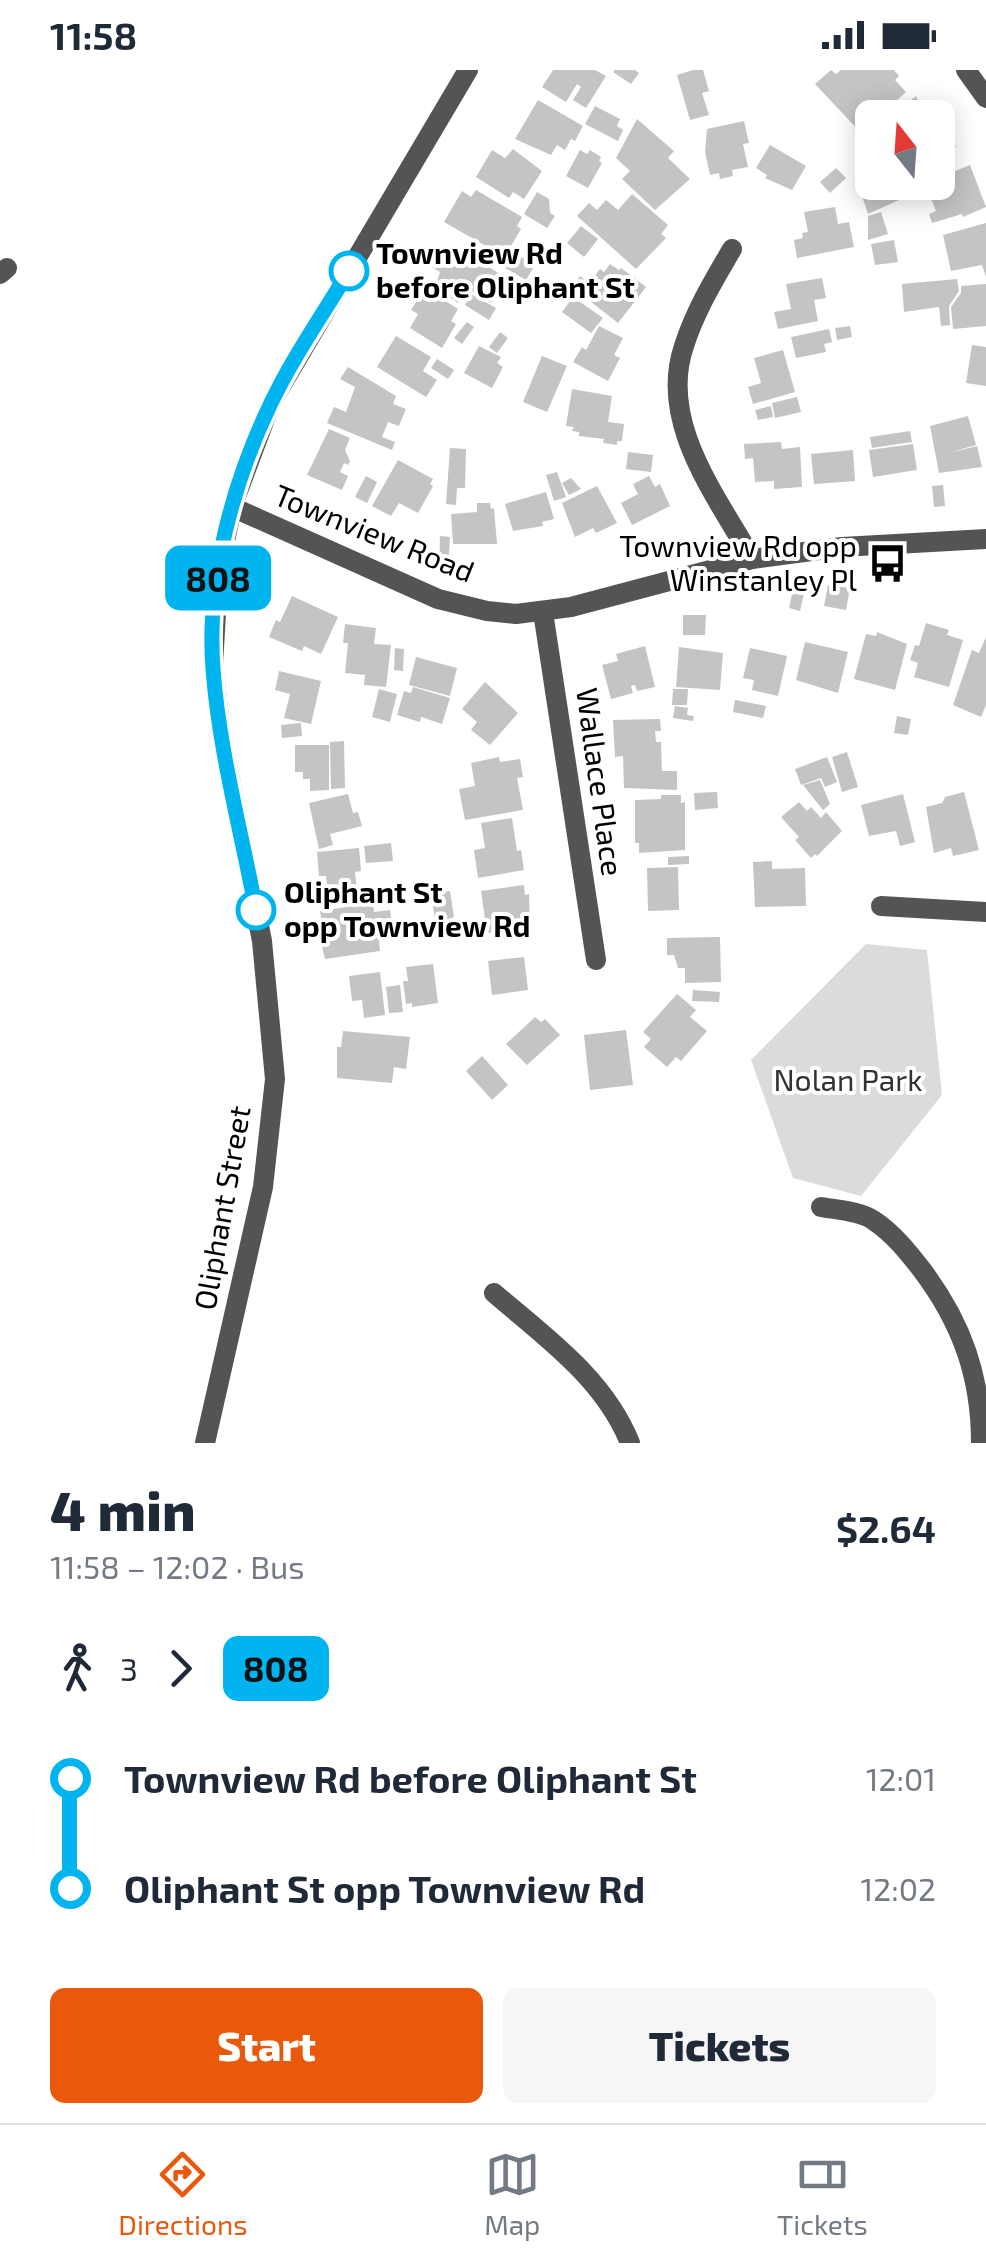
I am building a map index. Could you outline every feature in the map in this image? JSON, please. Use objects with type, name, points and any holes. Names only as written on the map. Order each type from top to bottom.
[{"type":"street","name":"Townview Road","points":[[468,70],[271,403],[232,507],[438,599],[487,611],[543,612],[752,558],[842,547],[986,538]]},
{"type":"street","points":[[966,70],[986,98]]},
{"type":"street","points":[[732,249],[704,298],[682,349],[677,374],[678,403],[683,430],[696,460],[752,558]]},
{"type":"street","name":"Oliphant Street","points":[[205,1443],[263,1187],[275,1079],[262,941],[221,735],[213,666],[218,578],[232,507]]},
{"type":"street","name":"Wallace Place","points":[[543,612],[596,960]]},
{"type":"street","points":[[881,906],[986,912]]},
{"type":"street","points":[[821,1206],[870,1218],[904,1247],[934,1286],[959,1326],[974,1370],[981,1443]]},
{"type":"street","points":[[494,1292],[608,1398],[630,1443]]},
{"type":"green space","name":"Nolan Park","points":[[866,944],[927,950],[942,1095],[861,1196],[793,1178],[751,1060]]},
{"type":"building","points":[[553,70],[595,70],[606,76],[586,108],[573,100],[581,87],[577,84],[566,102],[542,87]]},
{"type":"building","points":[[615,70],[635,70],[639,73],[631,84]]},
{"type":"building","points":[[703,70],[709,91],[702,93],[709,115],[690,120],[677,75]]},
{"type":"building","points":[[831,70],[836,74],[841,70],[894,70],[899,76],[895,80],[906,92],[897,100],[855,100],[855,127],[815,84]]},
{"type":"building","points":[[538,100],[583,126],[565,150],[557,145],[551,155],[515,139]]},
{"type":"building","points":[[595,106],[620,119],[617,126],[623,130],[618,141],[585,124]]},
{"type":"building","points":[[637,119],[674,151],[668,158],[690,179],[655,210],[622,179],[630,171],[616,158]]},
{"type":"building","points":[[744,121],[749,143],[743,144],[748,167],[732,170],[733,176],[720,179],[719,173],[710,175],[705,152],[707,129]]},
{"type":"building","points":[[770,145],[806,166],[792,190],[765,178],[767,175],[756,168]]},
{"type":"building","points":[[513,149],[542,171],[524,199],[513,192],[509,198],[476,177],[492,150],[505,158]]},
{"type":"building","points":[[580,150],[587,154],[590,150],[601,157],[602,163],[588,188],[566,176]]},
{"type":"building","points":[[970,165],[986,207],[963,217],[962,214],[932,223],[929,214],[936,211],[932,200],[955,200],[955,171]]},
{"type":"building","points":[[836,168],[846,178],[830,193],[820,182]]},
{"type":"building","points":[[476,190],[522,217],[517,226],[521,229],[507,253],[501,249],[498,253],[444,222],[462,191],[471,197]]},
{"type":"building","points":[[537,192],[549,199],[550,213],[555,216],[547,228],[524,214]]},
{"type":"building","points":[[632,194],[668,225],[661,234],[666,238],[636,269],[577,216],[589,203],[597,210],[606,200],[618,210]]},
{"type":"building","points":[[863,200],[899,200],[868,214]]},
{"type":"building","points":[[835,207],[838,224],[849,222],[854,247],[797,258],[794,240],[808,232],[804,212]]},
{"type":"building","points":[[881,212],[888,234],[868,240],[868,216]]},
{"type":"building","points":[[986,223],[986,277],[982,265],[951,271],[943,235]]},
{"type":"building","points":[[581,226],[598,239],[584,257],[567,243]]},
{"type":"building","points":[[894,240],[898,262],[875,265],[871,244]]},
{"type":"building","points":[[457,247],[511,281],[500,298],[496,295],[491,303],[464,286],[458,303],[435,288],[440,272],[431,266],[441,250],[451,257]]},
{"type":"building","points":[[511,251],[535,265],[526,280],[502,266]]},
{"type":"building","points":[[610,264],[646,287],[618,323],[572,287],[580,276],[589,283],[600,269],[604,272]]},
{"type":"building","points":[[822,278],[826,298],[814,300],[818,321],[778,329],[774,312],[791,309],[786,284]]},
{"type":"building","points":[[957,279],[959,291],[949,306],[950,325],[941,326],[939,307],[904,312],[902,284]]},
{"type":"building","points":[[986,284],[986,326],[953,329],[951,307],[961,293],[961,286]]},
{"type":"building","points":[[425,288],[458,309],[451,321],[456,324],[442,348],[410,328],[418,314],[411,310]]},
{"type":"building","points":[[471,294],[496,308],[489,320],[465,305]]},
{"type":"building","points":[[573,297],[603,318],[591,333],[562,312]]},
{"type":"building","points":[[467,322],[474,327],[462,344],[454,338]]},
{"type":"building","points":[[599,326],[623,338],[614,355],[620,358],[608,381],[573,362],[582,347],[586,350]]},
{"type":"building","points":[[850,326],[852,337],[837,340],[835,328]]},
{"type":"building","points":[[829,329],[832,342],[824,344],[826,352],[796,358],[791,337]]},
{"type":"building","points":[[500,332],[508,338],[497,353],[489,347]]},
{"type":"building","points":[[396,336],[431,357],[423,371],[437,380],[426,397],[377,367]]},
{"type":"building","points":[[972,345],[986,347],[986,386],[966,383]]},
{"type":"building","points":[[479,346],[501,357],[497,363],[503,367],[492,388],[464,373]]},
{"type":"building","points":[[783,350],[795,392],[753,404],[748,387],[761,383],[754,358]]},
{"type":"building","points":[[542,356],[567,366],[547,412],[523,402]]},
{"type":"building","points":[[437,359],[454,370],[448,379],[431,368]]},
{"type":"building","points":[[348,367],[396,396],[393,404],[406,409],[399,426],[388,422],[382,437],[395,442],[392,450],[327,423],[334,407],[346,412],[355,387],[340,379]]},
{"type":"building","points":[[572,389],[612,396],[608,422],[624,424],[622,441],[617,441],[617,445],[603,443],[604,439],[579,436],[579,432],[572,431],[574,427],[566,426]]},
{"type":"building","points":[[797,397],[801,412],[775,418],[772,403]]},
{"type":"building","points":[[771,406],[773,417],[758,420],[755,410]]},
{"type":"building","points":[[968,416],[976,445],[948,453],[977,446],[982,467],[939,473],[930,426]]},
{"type":"building","points":[[329,429],[350,438],[345,450],[350,461],[348,465],[344,463],[340,472],[348,476],[342,490],[307,475]]},
{"type":"building","points":[[910,431],[912,442],[872,448],[870,437]]},
{"type":"building","points":[[781,442],[782,449],[800,447],[802,487],[774,489],[774,481],[755,482],[753,458],[745,459],[744,444]]},
{"type":"building","points":[[913,444],[917,470],[873,477],[869,450]]},
{"type":"building","points":[[450,448],[466,449],[465,488],[457,488],[456,505],[446,504]]},
{"type":"building","points":[[853,450],[855,481],[814,484],[811,454]]},
{"type":"building","points":[[628,452],[653,455],[651,472],[626,469]]},
{"type":"building","points":[[398,460],[433,479],[418,513],[399,503],[391,516],[372,506]]},
{"type":"building","points":[[557,472],[566,497],[554,501],[546,475]]},
{"type":"building","points":[[366,476],[377,482],[367,503],[355,497]]},
{"type":"building","points":[[649,476],[655,487],[660,484],[670,506],[632,525],[621,503],[638,494],[633,484]]},
{"type":"building","points":[[571,478],[581,489],[569,495],[562,483]]},
{"type":"building","points":[[943,485],[945,506],[934,507],[932,486]]},
{"type":"building","points":[[597,486],[617,523],[575,537],[562,503]]},
{"type":"building","points":[[546,492],[554,519],[542,522],[543,526],[513,531],[505,504]]},
{"type":"building","points":[[477,503],[490,503],[494,508],[497,544],[453,544],[451,514],[477,512]]},
{"type":"building","points":[[440,536],[450,537],[448,568],[439,567]]},
{"type":"building","points":[[828,585],[850,588],[846,610],[824,606]]},
{"type":"building","points":[[794,586],[805,589],[800,611],[789,608]]},
{"type":"building","points":[[292,596],[338,617],[321,654],[304,646],[302,651],[269,637]]},
{"type":"building","points":[[683,615],[706,615],[705,635],[683,635]]},
{"type":"building","points":[[926,623],[949,630],[947,635],[963,640],[949,687],[914,677],[918,663],[910,660]]},
{"type":"building","points":[[345,624],[376,628],[374,644],[391,645],[386,687],[364,685],[365,675],[345,673]]},
{"type":"building","points":[[877,632],[907,644],[895,690],[854,679],[866,634],[876,636]]},
{"type":"building","points":[[986,637],[986,705],[981,717],[953,705],[972,650],[979,653]]},
{"type":"building","points":[[805,642],[848,652],[838,693],[796,680]]},
{"type":"building","points":[[645,646],[655,687],[637,691],[635,685],[631,686],[633,693],[611,699],[602,665],[618,661],[616,654]]},
{"type":"building","points":[[679,647],[723,653],[720,690],[676,687]]},
{"type":"building","points":[[395,648],[404,649],[403,671],[394,670]]},
{"type":"building","points":[[750,648],[787,656],[778,696],[752,690],[754,680],[743,678]]},
{"type":"building","points":[[416,657],[457,668],[450,696],[409,685]]},
{"type":"building","points":[[279,671],[321,681],[311,724],[284,718],[290,694],[275,690]]},
{"type":"building","points":[[485,682],[518,713],[490,745],[471,730],[477,722],[462,709]]},
{"type":"building","points":[[413,687],[450,698],[442,724],[397,715],[404,691],[411,693]]},
{"type":"building","points":[[379,689],[397,694],[390,722],[372,717]]},
{"type":"building","points":[[673,689],[688,689],[687,705],[672,705]]},
{"type":"building","points":[[735,700],[766,706],[763,718],[733,712]]},
{"type":"building","points":[[675,706],[688,708],[687,715],[694,716],[693,721],[673,718]]},
{"type":"building","points":[[897,716],[911,719],[908,735],[894,733]]},
{"type":"building","points":[[660,719],[661,731],[655,731],[656,742],[661,742],[662,771],[677,771],[677,790],[624,788],[623,756],[615,757],[613,720]]},
{"type":"building","points":[[301,723],[302,736],[282,738],[281,725]]},
{"type":"building","points":[[344,741],[345,788],[331,789],[330,742]]},
{"type":"building","points":[[295,745],[329,745],[329,790],[310,791],[310,779],[303,779],[303,772],[295,772]]},
{"type":"building","points":[[847,752],[858,787],[842,792],[832,757]]},
{"type":"building","points":[[499,757],[500,762],[520,759],[523,777],[517,778],[523,810],[465,820],[459,789],[475,786],[471,763]]},
{"type":"building","points":[[827,757],[837,782],[825,787],[821,778],[801,785],[795,769]]},
{"type":"building","points":[[820,780],[830,804],[823,810],[803,785]]},
{"type":"building","points":[[717,792],[718,808],[695,810],[694,793]]},
{"type":"building","points":[[964,792],[979,850],[953,856],[951,848],[934,853],[926,807]]},
{"type":"building","points":[[348,794],[353,813],[358,812],[362,826],[330,834],[333,845],[319,849],[309,803]]},
{"type":"building","points":[[903,794],[915,842],[900,846],[896,831],[869,836],[861,805]]},
{"type":"building","points":[[661,795],[681,795],[681,803],[685,802],[685,850],[639,853],[639,843],[635,843],[635,800],[661,799]]},
{"type":"building","points":[[799,802],[807,811],[811,807],[821,818],[826,812],[842,831],[811,858],[781,817]]},
{"type":"building","points":[[512,818],[524,870],[478,878],[474,850],[485,848],[481,823]]},
{"type":"building","points":[[391,843],[393,861],[366,863],[364,846]]},
{"type":"building","points":[[359,848],[361,871],[355,872],[358,901],[332,904],[326,876],[319,876],[317,852]]},
{"type":"building","points":[[689,856],[689,864],[668,865],[668,857]]},
{"type":"building","points":[[772,861],[772,869],[805,868],[806,906],[755,907],[753,862]]},
{"type":"building","points":[[678,867],[679,910],[648,911],[647,868]]},
{"type":"building","points":[[524,885],[525,895],[529,894],[530,927],[487,933],[481,891]]},
{"type":"building","points":[[450,891],[454,917],[436,925],[431,894]]},
{"type":"building","points":[[373,903],[374,912],[390,910],[394,939],[379,941],[380,951],[325,959],[318,930],[323,929],[320,911]]},
{"type":"building","points":[[720,937],[721,982],[685,983],[685,968],[678,968],[674,955],[667,955],[667,938]]},
{"type":"building","points":[[524,957],[528,990],[492,995],[488,961]]},
{"type":"building","points":[[433,964],[438,1003],[412,1007],[412,1003],[406,1004],[406,967]]},
{"type":"building","points":[[380,972],[385,1015],[364,1018],[362,1000],[352,1001],[349,976]]},
{"type":"building","points":[[400,985],[403,1012],[389,1013],[386,987]]},
{"type":"building","points":[[693,990],[720,992],[719,1002],[692,1001]]},
{"type":"building","points":[[677,994],[696,1010],[690,1017],[707,1031],[681,1061],[676,1057],[667,1067],[644,1047],[651,1039],[643,1032]]},
{"type":"building","points":[[535,1017],[541,1022],[545,1019],[560,1035],[527,1065],[506,1044]]},
{"type":"building","points":[[626,1030],[633,1085],[590,1090],[584,1035]]},
{"type":"building","points":[[343,1031],[410,1037],[406,1069],[394,1067],[392,1083],[337,1078],[337,1047],[341,1047]]},
{"type":"building","points":[[482,1056],[508,1085],[492,1100],[466,1071]]},
{"type":"bus line","name":"808","points":[[256,910],[221,735],[213,666],[218,578],[232,507],[271,403],[349,271]]},
{"type":"place","name":"Townview Rd before Oliphant St","points":[[349,271]]},
{"type":"place","name":"Townview Rd opp Winstanley Pl","points":[[887,564]]},
{"type":"place","name":"Oliphant St opp Townview Rd","points":[[256,910]]}]
